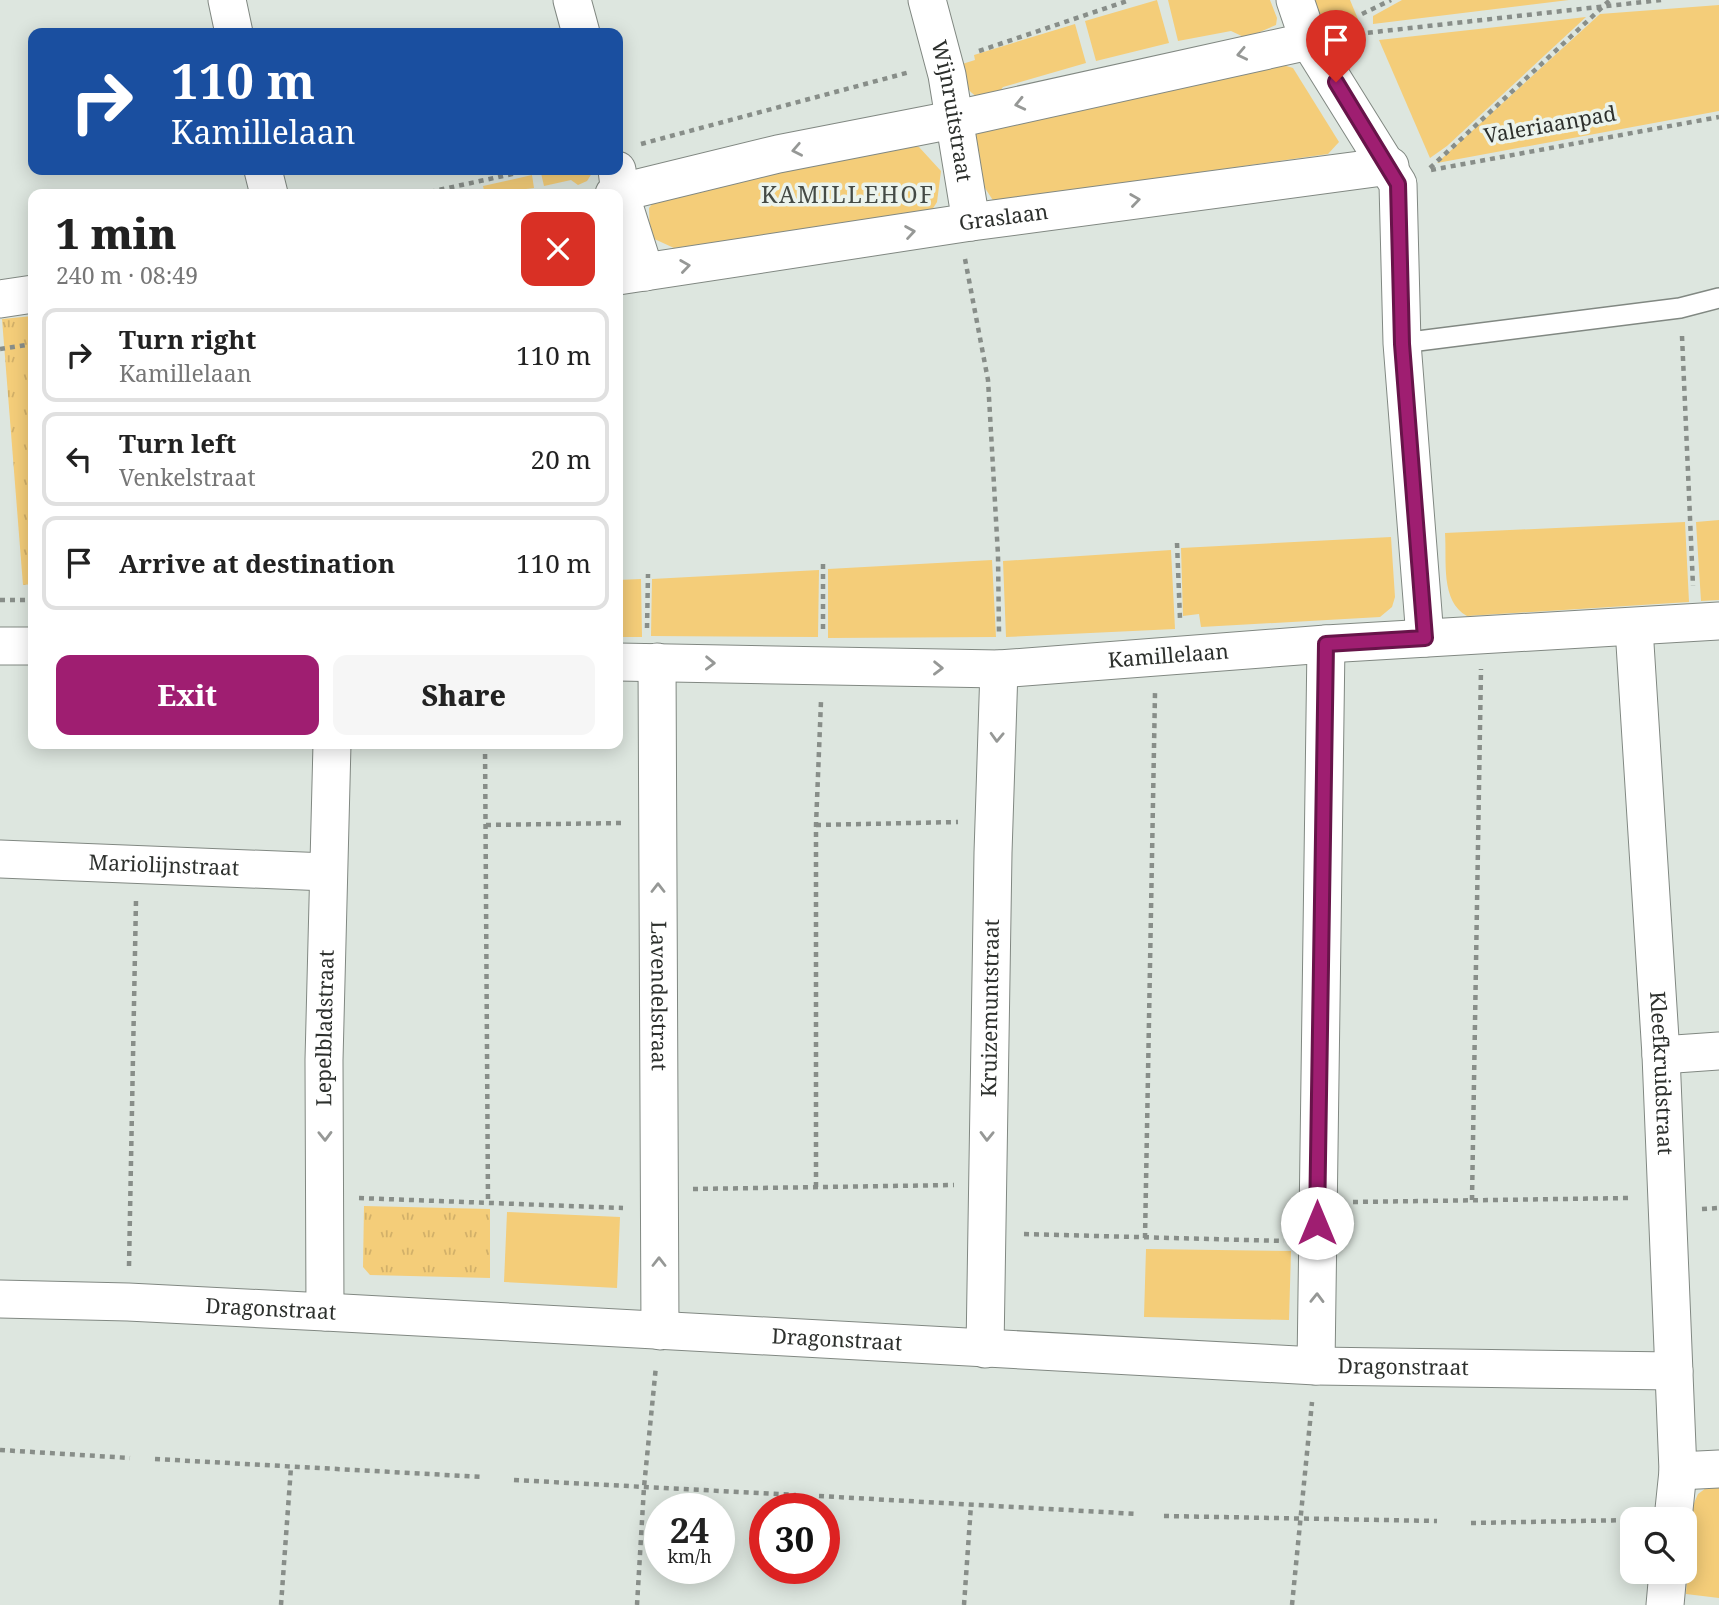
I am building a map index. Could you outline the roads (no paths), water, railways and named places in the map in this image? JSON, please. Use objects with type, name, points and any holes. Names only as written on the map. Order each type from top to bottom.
[{"type":"street","points":[[227,0],[233,28]]},
{"type":"street","points":[[572,0],[580,28]]},
{"type":"street","name":"Wijnruitstraat","points":[[927,0],[944,63],[965,224]]},
{"type":"street","points":[[1295,0],[1309,41],[1390,166],[1398,184],[1402,344],[1425,638]]},
{"type":"street","points":[[620,176],[778,154],[952,120],[1309,41]]},
{"type":"street","name":"Graslaan","points":[[631,274],[965,224],[1390,166]]},
{"type":"street","points":[[623,203],[631,274]]},
{"type":"street","points":[[0,299],[28,295]]},
{"type":"street","name":"Kamillelaan","points":[[623,662],[999,669],[1326,644],[1634,628],[1707,621]]},
{"type":"street","name":"Kleefkruidstraat","points":[[1634,628],[1661,1055],[1678,1471],[1674,1507]]},
{"type":"street","points":[[1316,1366],[1326,644]]},
{"type":"street","points":[[0,646],[28,646]]},
{"type":"street","name":"Lavendelstraat","points":[[657,662],[660,1331]]},
{"type":"street","name":"Kruizemuntstraat","points":[[985,1349],[988,1233],[986,1185],[999,669]]},
{"type":"street","name":"Lepelbladstraat","points":[[325,1312],[327,872],[332,749]]},
{"type":"street","name":"Mariolijnstraat","points":[[0,859],[327,872]]},
{"type":"street","points":[[1661,1055],[1719,1051]]},
{"type":"street","name":"Dragonstraat","points":[[0,1299],[128,1302],[325,1312],[1316,1366],[1674,1371]]},
{"type":"street","points":[[1678,1471],[1719,1469]]},
{"type":"street","points":[[1665,1605],[1667,1584]]},
{"type":"lane","points":[[1682,308],[1719,298]]},
{"type":"lane","points":[[1402,344],[1719,305]]},
{"type":"district","name":"KAMILLEHOF","points":[[848,195]]}]
